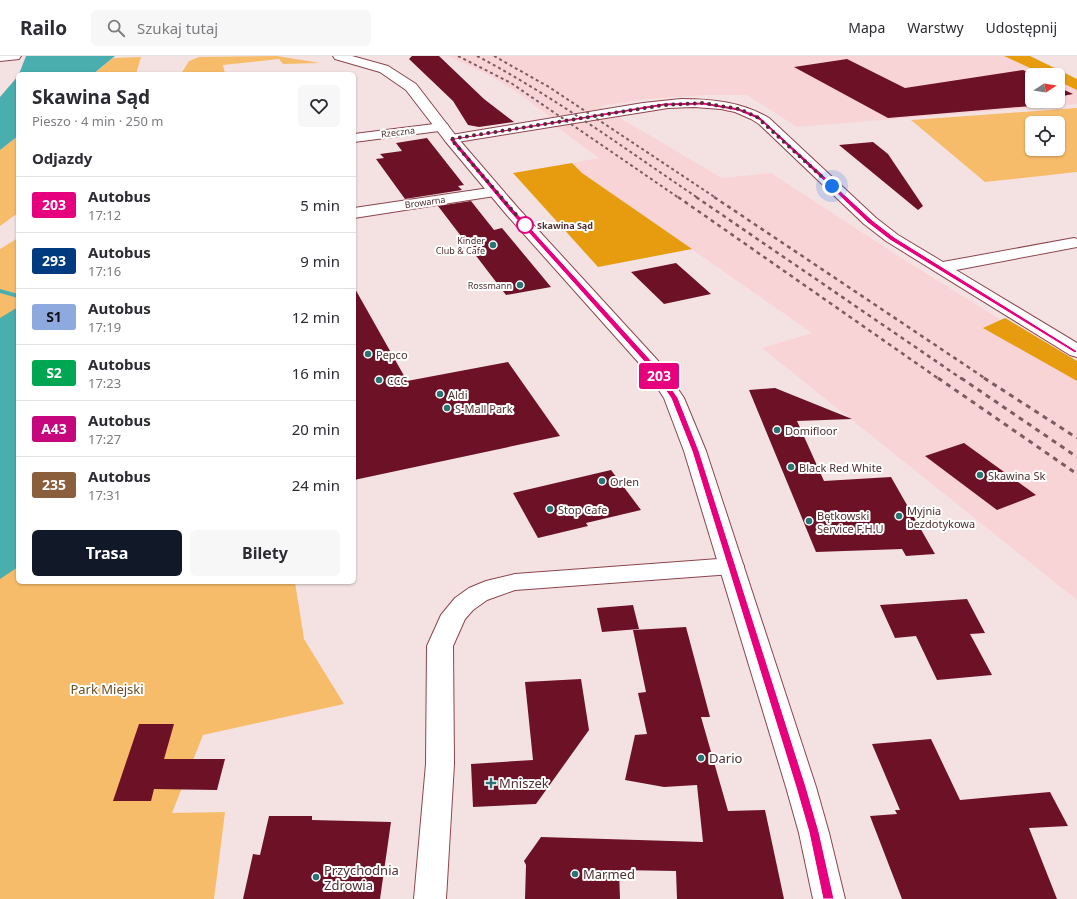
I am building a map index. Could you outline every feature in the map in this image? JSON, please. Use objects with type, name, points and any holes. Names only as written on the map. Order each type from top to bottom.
[{"type":"street","points":[[0,57],[15,56]]},
{"type":"street","points":[[339,56],[376,66],[404,80],[411,87],[451,139],[496,192],[654,368],[674,398],[695,451],[801,787],[816,840],[829,899]]},
{"type":"street","points":[[451,139],[664,105],[703,103],[739,109],[764,121],[874,225],[905,247],[1077,352]]},
{"type":"street","name":"Rzeczna","points":[[356,138],[442,127]]},
{"type":"street","name":"Browarna","points":[[356,213],[496,192]]},
{"type":"street","points":[[939,268],[1076,244]]},
{"type":"street","points":[[430,899],[440,764],[440,646],[454,615],[464,604],[478,594],[495,587],[515,582],[732,566]]},
{"type":"shaded area","points":[[448,56],[1004,56],[1030,68],[1025,68],[1025,108],[1028,108],[797,127],[747,95],[706,95],[648,99],[600,106],[722,178],[771,173],[906,261],[1077,367],[1077,600],[762,348],[812,333],[582,173],[572,163],[599,158],[547,120],[552,118],[521,95],[491,76]]},
{"type":"shaded area","points":[[1004,56],[1030,56],[1055,68],[1030,68]]},
{"type":"shaded area","points":[[1065,73],[1077,79],[1077,90],[1065,84]]},
{"type":"shaded area","points":[[1065,84],[1077,90],[1077,104],[1065,105]]},
{"type":"shaded area","points":[[572,163],[582,173],[692,249],[598,267],[513,173]]},
{"type":"shaded area","points":[[1005,318],[1077,361],[1077,381],[983,328]]},
{"type":"green space","points":[[277,56],[320,63],[283,64],[279,59],[223,65],[225,72],[182,72],[189,61],[199,57]]},
{"type":"green space","points":[[141,57],[137,72],[96,72],[113,58]]},
{"type":"green space","points":[[1077,108],[1077,172],[985,182],[911,120]]},
{"type":"green space","points":[[16,138],[16,214],[0,226],[0,150]]},
{"type":"green space","name":"Park Miejski","points":[[16,239],[16,584],[295,584],[304,639],[344,704],[203,735],[172,813],[225,812],[214,899],[0,899],[0,249]]},
{"type":"water","points":[[26,56],[115,56],[95,72],[20,72]]},
{"type":"water","points":[[16,78],[16,138],[0,150],[0,97]]},
{"type":"water","points":[[16,308],[16,568],[0,579],[0,318]]},
{"type":"building","points":[[412,56],[439,56],[484,99],[514,122],[479,127],[468,125],[453,101],[409,59]]},
{"type":"building","points":[[847,59],[905,88],[1023,70],[1025,71],[1025,107],[888,118],[794,67]]},
{"type":"building","points":[[1065,90],[1073,94],[1065,96]]},
{"type":"building","points":[[427,138],[464,185],[458,186],[462,190],[405,199],[376,159],[384,158],[380,154],[402,151],[396,143]]},
{"type":"building","points":[[873,142],[888,154],[923,206],[918,210],[839,145]]},
{"type":"building","points":[[471,201],[494,230],[502,228],[551,287],[506,295],[438,206]]},
{"type":"building","points":[[676,263],[711,294],[664,304],[631,272]]},
{"type":"building","name":"S-Mall Park","points":[[356,291],[407,381],[508,362],[560,436],[356,480]]},
{"type":"building","points":[[775,388],[852,419],[797,421],[824,481],[891,477],[935,554],[906,556],[902,549],[816,552],[749,390]]},
{"type":"building","name":"Skawina Sk","points":[[964,443],[1036,495],[997,510],[925,456]]},
{"type":"building","points":[[611,470],[641,510],[586,523],[588,526],[538,538],[513,493]]},
{"type":"building","points":[[967,599],[985,633],[970,634],[992,675],[937,680],[916,636],[895,638],[880,605]]},
{"type":"building","points":[[633,605],[639,629],[602,632],[597,608]]},
{"type":"building","points":[[686,627],[710,717],[701,717],[728,811],[765,810],[784,899],[677,899],[676,871],[619,870],[620,899],[525,899],[526,865],[524,861],[541,837],[703,842],[697,785],[664,787],[625,780],[635,735],[647,734],[638,693],[646,692],[633,630]]},
{"type":"building","points":[[581,679],[589,730],[536,804],[473,807],[471,764],[533,760],[525,682]]},
{"type":"building","points":[[139,724],[174,724],[164,759],[225,759],[217,790],[154,789],[151,801],[113,801]]},
{"type":"building","points":[[931,739],[960,800],[1050,792],[1068,826],[1029,828],[1057,899],[902,899],[870,816],[897,814],[895,810],[900,810],[872,744]]},
{"type":"building","name":"Przychodnia Zdrowia","points":[[269,816],[312,816],[312,820],[391,822],[380,899],[243,899],[253,854],[260,855]]},
{"type":"waterway","points":[[0,291],[16,295]]},
{"type":"railway","points":[[458,56],[511,83],[679,198]]},
{"type":"railway","points":[[477,56],[562,106],[698,198]]},
{"type":"railway","points":[[494,56],[549,87],[716,198]]},
{"type":"railway","points":[[678,197],[939,379]]},
{"type":"railway","points":[[696,197],[962,379]]},
{"type":"railway","points":[[714,197],[986,379]]},
{"type":"railway","points":[[938,378],[1077,474]]},
{"type":"railway","points":[[961,378],[1077,457]]},
{"type":"railway","points":[[984,378],[1077,438]]},
{"type":"bus line","name":"203","points":[[829,899],[825,875],[801,787],[695,451],[674,398],[654,368],[591,296],[512,211],[451,139],[679,103],[703,103],[739,109],[764,121],[879,229],[939,268],[1077,351]]},
{"type":"place","name":"Skawina Sąd","points":[[525,225]]},
{"type":"place","name":"Kinder Club & Cafe","points":[[493,245]]},
{"type":"place","name":"Rossmann","points":[[520,285]]},
{"type":"place","name":"Pepco","points":[[368,354]]},
{"type":"place","name":"CCC","points":[[379,380]]},
{"type":"place","name":"Aldi","points":[[440,394]]},
{"type":"place","name":"S-Mall Park","points":[[447,408]]},
{"type":"place","name":"Domifloor","points":[[777,430]]},
{"type":"place","name":"Black Red White","points":[[791,467]]},
{"type":"place","name":"Skawina Sk","points":[[980,475]]},
{"type":"place","name":"Orlen","points":[[602,481]]},
{"type":"place","name":"Stop Cafe","points":[[550,509]]},
{"type":"place","name":"Myjnia bezdotykowa","points":[[899,516]]},
{"type":"place","name":"Bętkowski Service F.H.U","points":[[809,521]]},
{"type":"place","name":"Dario","points":[[701,758]]},
{"type":"place","name":"Mniszek","points":[[491,783]]},
{"type":"place","name":"Marmed","points":[[575,874]]},
{"type":"place","name":"Przychodnia Zdrowia","points":[[316,877]]},
{"type":"route","points":[[525,225],[451,139],[664,105],[679,103],[703,103],[739,109],[764,121],[832,186]]}]
